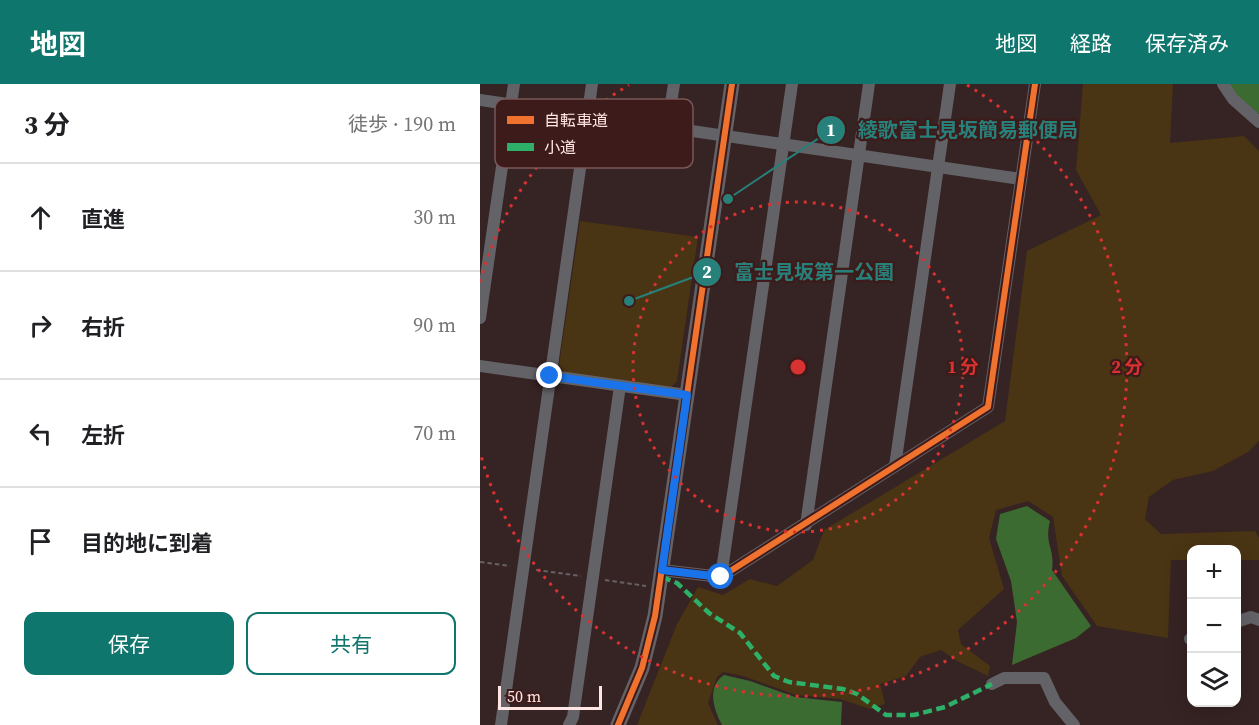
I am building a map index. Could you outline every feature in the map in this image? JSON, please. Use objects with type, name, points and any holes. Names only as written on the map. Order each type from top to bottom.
[{"type":"street","points":[[512,99],[514,84]]},
{"type":"street","points":[[590,99],[592,84]]},
{"type":"street","points":[[672,99],[674,84]]},
{"type":"street","points":[[618,725],[642,668],[660,588],[732,84]]},
{"type":"street","points":[[721,577],[792,84]]},
{"type":"street","points":[[806,525],[869,84]]},
{"type":"street","points":[[895,466],[950,84]]},
{"type":"street","points":[[662,570],[721,577],[988,407],[1035,84]]},
{"type":"street","points":[[1223,84],[1233,99],[1259,122]]},
{"type":"street","points":[[480,100],[495,102]]},
{"type":"street","points":[[693,132],[1021,179]]},
{"type":"street","points":[[480,318],[502,168]]},
{"type":"street","points":[[501,725],[580,168]]},
{"type":"street","points":[[480,366],[687,395]]},
{"type":"street","points":[[569,725],[573,717],[620,386]]},
{"type":"street","points":[[1241,620],[1251,616],[1259,620]]},
{"type":"street","points":[[992,684],[1004,678],[1044,678],[1054,702],[1074,725]]},
{"type":"path","points":[[480,562],[660,588]]},
{"type":"shaded area","points":[[1083,84],[1173,84],[1170,143],[1244,136],[1259,151],[1259,441],[1248,452],[1213,471],[1173,480],[1149,497],[1145,519],[1161,534],[1255,531],[1259,538],[1259,560],[1241,560],[1241,545],[1187,545],[1187,560],[1171,560],[1168,638],[1097,626],[1062,576],[1053,517],[1028,501],[996,510],[989,538],[1004,589],[958,630],[961,644],[990,666],[988,676],[957,661],[941,650],[920,657],[906,676],[880,684],[885,704],[870,709],[840,699],[796,695],[743,676],[723,672],[717,677],[708,703],[718,725],[637,725],[677,624],[698,587],[723,595],[750,579],[777,586],[813,560],[824,530],[1005,421],[1027,251],[1101,215],[1076,170]]},
{"type":"shaded area","points":[[1229,84],[1259,84],[1259,114],[1239,99]]},
{"type":"shaded area","points":[[580,221],[698,237],[677,381],[671,387],[565,373],[559,365]]},
{"type":"shaded area","points":[[1027,506],[1050,521],[1048,536],[1053,562],[1052,570],[1091,626],[1076,638],[1012,665],[1017,622],[1011,581],[996,539],[1000,514]]},
{"type":"shaded area","points":[[724,675],[750,681],[795,697],[842,702],[841,725],[722,725],[714,706],[713,692],[718,680]]},
{"type":"marked path","points":[[662,577],[677,583],[709,613],[740,633],[774,676],[789,682],[843,689],[857,694],[886,715],[914,715],[945,707],[992,684]]},
{"type":"cycle path","points":[[618,725],[642,668],[655,616],[732,84]]},
{"type":"cycle path","points":[[662,570],[721,577],[988,407],[1035,84]]},
{"type":"place","name":"綾歌富士見坂簡易郵便局","points":[[728,199]]},
{"type":"place","name":"富士見坂第一公園","points":[[629,301]]},
{"type":"route","points":[[550,376],[687,395],[662,570],[721,577]]}]
